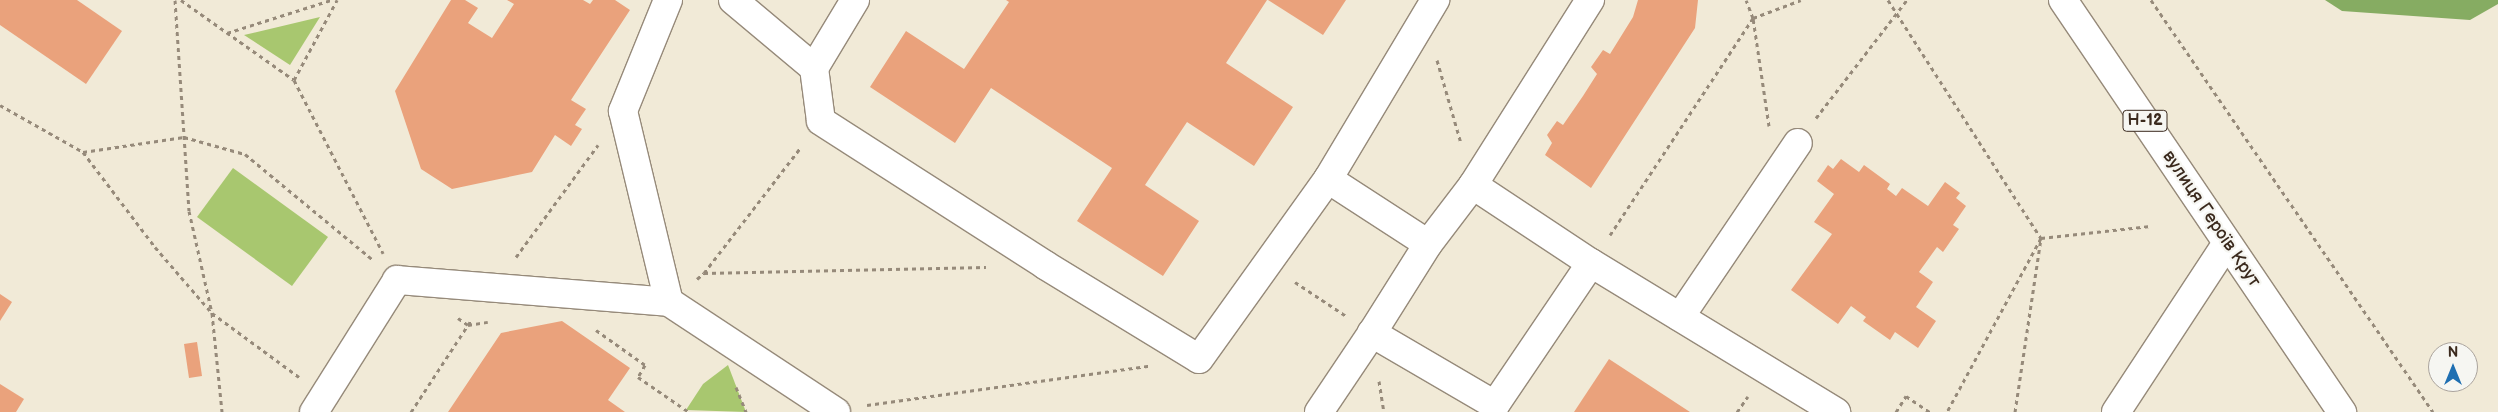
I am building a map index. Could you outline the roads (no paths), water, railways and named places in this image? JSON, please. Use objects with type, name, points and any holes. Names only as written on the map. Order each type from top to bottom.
[{"type":"main road","points":[[668,0],[623,111],[669,302]]},
{"type":"main road","points":[[733,0],[814,68]]},
{"type":"main road","points":[[855,0],[814,68],[821,121],[1045,265],[1199,360],[1328,179],[1430,9]]},
{"type":"main road","points":[[1320,412],[1428,244],[1473,185],[1590,0]]},
{"type":"main road","name":"вулиця Героїв Крут","points":[[2063,0],[2342,412]]},
{"type":"main road","points":[[1680,317],[1792,151]]},
{"type":"main road","points":[[1328,179],[1428,244]]},
{"type":"main road","points":[[1473,185],[1591,263],[1836,412]]},
{"type":"main road","points":[[2116,412],[2227,243]]},
{"type":"main road","points":[[1372,333],[1500,409],[1591,263]]},
{"type":"main road","points":[[319,404],[397,280],[669,302],[836,410]]}]
